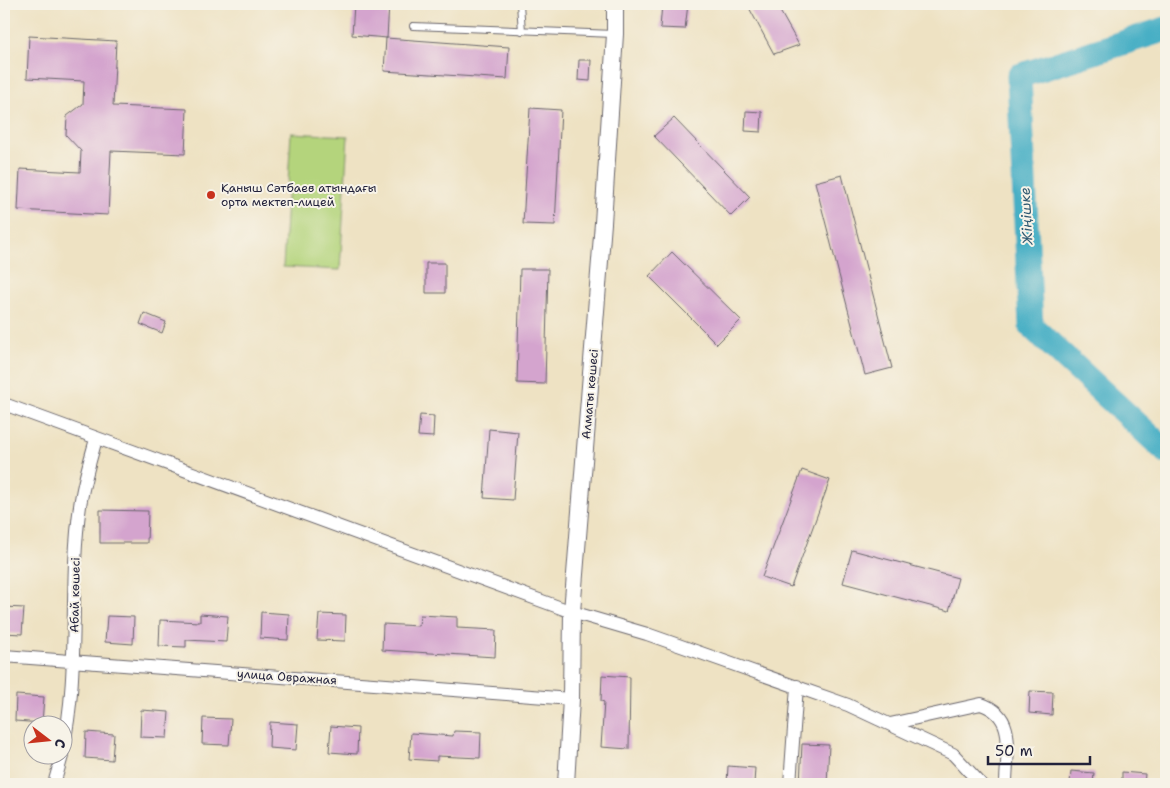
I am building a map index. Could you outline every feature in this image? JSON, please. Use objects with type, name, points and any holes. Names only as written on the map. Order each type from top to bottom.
[{"type":"street","name":"Алматы көшесі","points":[[566,784],[571,699],[572,612],[604,223],[615,34],[614,4]]},
{"type":"street","points":[[4,404],[572,612],[647,634],[848,705],[953,754],[981,784]]},
{"type":"street","name":"Абай көшесі","points":[[70,716],[74,661],[76,556],[80,506],[96,439]]},
{"type":"street","name":"улица Овражная","points":[[4,656],[571,699]]},
{"type":"street","points":[[790,784],[797,686]]},
{"type":"street","points":[[890,724],[981,704],[992,708],[1001,715],[1006,725],[1006,784]]},
{"type":"street","name":"Абай көшесі","points":[[54,784],[59,766]]},
{"type":"lane","points":[[520,4],[522,31]]},
{"type":"lane","points":[[413,26],[615,34]]},
{"type":"green space","points":[[291,133],[348,136],[340,270],[283,267]]},
{"type":"building","points":[[354,4],[389,4],[387,38],[352,35]]},
{"type":"building","points":[[662,4],[688,4],[685,29],[660,28]]},
{"type":"building","points":[[747,4],[776,4],[799,45],[774,54]]},
{"type":"building","points":[[29,36],[116,41],[113,106],[187,109],[185,154],[111,151],[108,215],[18,210],[20,169],[80,172],[81,151],[66,135],[67,116],[83,104],[84,81],[27,78]]},
{"type":"building","points":[[386,38],[509,47],[507,79],[384,71]]},
{"type":"building","points":[[579,60],[591,60],[590,81],[578,80]]},
{"type":"building","points":[[530,108],[561,110],[555,225],[523,224]]},
{"type":"building","points":[[746,111],[762,112],[761,132],[745,131]]},
{"type":"building","points":[[674,118],[750,197],[731,216],[654,136]]},
{"type":"building","points":[[842,175],[892,368],[865,375],[815,182]]},
{"type":"building","points":[[672,252],[741,320],[717,344],[649,276]]},
{"type":"building","points":[[426,263],[445,263],[445,293],[426,293]]},
{"type":"building","points":[[520,269],[548,269],[545,384],[517,383]]},
{"type":"building","points":[[144,313],[166,322],[162,333],[140,324]]},
{"type":"building","points":[[420,415],[434,416],[433,437],[418,436]]},
{"type":"building","points":[[489,429],[518,432],[513,500],[484,498]]},
{"type":"building","points":[[802,470],[830,480],[791,587],[762,577]]},
{"type":"building","points":[[100,510],[148,511],[147,543],[100,543]]},
{"type":"building","points":[[852,550],[958,578],[949,611],[843,583]]},
{"type":"building","points":[[4,607],[24,608],[22,634],[4,633]]},
{"type":"building","points":[[261,612],[289,614],[288,640],[260,638]]},
{"type":"building","points":[[200,614],[228,616],[226,642],[186,640],[186,647],[159,646],[160,620],[200,622]]},
{"type":"building","points":[[319,614],[346,615],[345,641],[317,640]]},
{"type":"building","points":[[420,615],[457,617],[457,628],[496,630],[495,657],[382,650],[383,624],[419,626]]},
{"type":"building","points":[[107,616],[134,617],[133,644],[105,642]]},
{"type":"building","points":[[602,675],[630,677],[629,749],[601,747],[604,702],[601,701]]},
{"type":"building","points":[[1030,691],[1053,692],[1052,715],[1029,713]]},
{"type":"building","points":[[16,695],[44,697],[43,716],[22,716],[22,722],[15,721]]},
{"type":"building","points":[[141,710],[169,712],[167,738],[140,737]]},
{"type":"building","points":[[203,718],[231,719],[229,745],[202,744]]},
{"type":"building","points":[[270,722],[298,724],[296,750],[269,748]]},
{"type":"building","points":[[331,726],[358,728],[357,754],[329,752]]},
{"type":"building","points":[[454,731],[481,732],[480,758],[437,756],[437,761],[409,759],[411,733],[453,736]]},
{"type":"building","points":[[86,732],[114,734],[112,760],[85,758]]},
{"type":"building","points":[[802,744],[829,745],[827,784],[800,784]]},
{"type":"building","points":[[728,766],[755,768],[754,784],[727,784]]},
{"type":"building","points":[[1071,771],[1094,773],[1093,784],[1070,784]]},
{"type":"building","points":[[1122,772],[1145,774],[1144,784],[1122,784]]},
{"type":"waterway","name":"Жіңішке","points":[[1166,29],[1019,76],[1031,326],[1166,451]]},
{"type":"place","name":"Қаныш Сәтбаев атындағы орта мектеп-лицей","points":[[211,195]]}]
